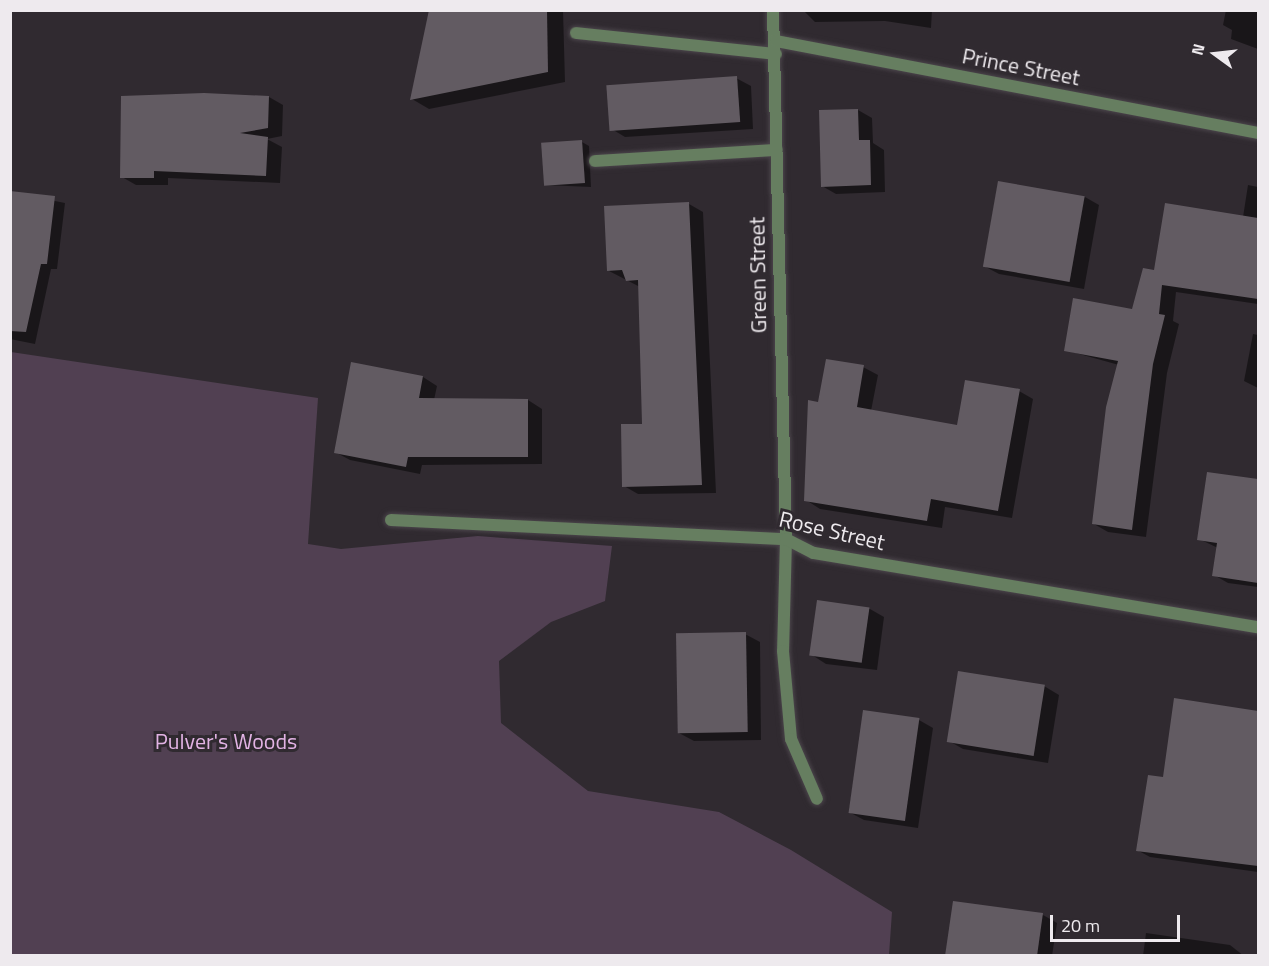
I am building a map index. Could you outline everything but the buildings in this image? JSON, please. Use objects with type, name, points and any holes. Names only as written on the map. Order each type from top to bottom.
[{"type":"street","name":"Green Street","points":[[773,10],[776,41],[786,539],[783,651],[792,739],[817,799]]},
{"type":"street","points":[[576,33],[776,54]]},
{"type":"street","name":"Prince Street","points":[[776,41],[1258,133]]},
{"type":"street","points":[[596,161],[777,150]]},
{"type":"street","name":"Rose Street","points":[[391,520],[786,539],[813,553],[1258,627]]},
{"type":"green space","name":"Pulver's Woods","points":[[11,352],[318,398],[308,544],[341,549],[478,536],[612,546],[605,601],[551,622],[499,661],[501,723],[588,791],[719,812],[791,850],[892,912],[889,955],[11,955]]}]
